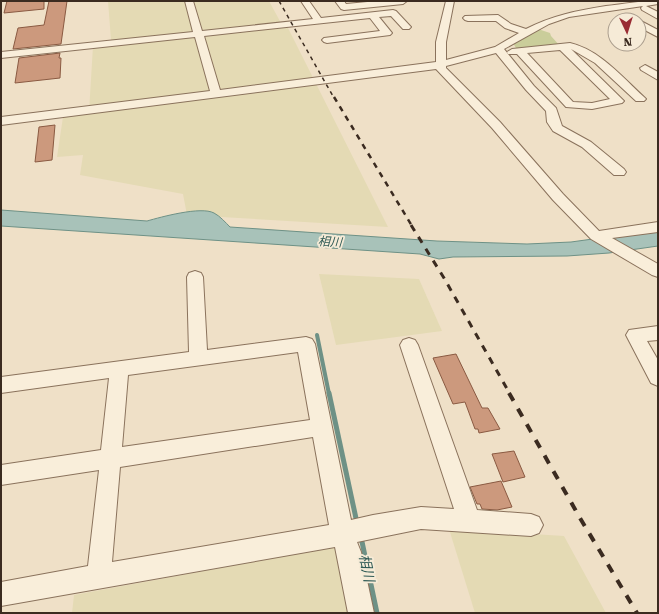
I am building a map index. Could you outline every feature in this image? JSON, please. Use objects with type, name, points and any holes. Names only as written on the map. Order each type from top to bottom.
[{"type":"street","points":[[189,1],[216,94]]},
{"type":"street","points":[[305,1],[318,20]]},
{"type":"street","points":[[342,4],[402,1]]},
{"type":"street","points":[[450,1],[451,18],[441,42],[441,69],[496,125],[558,197],[596,236],[658,271]]},
{"type":"street","points":[[1,121],[440,65],[498,49],[506,43],[546,22],[567,15],[625,3],[658,1]]},
{"type":"street","points":[[342,4],[351,17]]},
{"type":"street","points":[[645,8],[658,16]]},
{"type":"street","points":[[327,40],[351,17],[393,13],[406,27]]},
{"type":"street","points":[[1,55],[318,20],[340,29],[387,33],[372,15]]},
{"type":"street","points":[[468,18],[498,18],[508,26],[526,32]]},
{"type":"street","points":[[647,28],[658,35]]},
{"type":"street","points":[[647,37],[658,35]]},
{"type":"street","points":[[498,49],[507,52],[520,52],[570,46],[574,47],[596,59],[640,100]]},
{"type":"street","points":[[520,52],[570,105],[592,106],[618,101],[563,47]]},
{"type":"street","points":[[498,49],[530,88],[552,110],[552,121],[557,128],[565,134],[593,148],[608,164],[619,172]]},
{"type":"street","points":[[645,68],[658,77]]},
{"type":"street","points":[[596,236],[658,227]]},
{"type":"street","points":[[195,277],[198,358]]},
{"type":"street","points":[[658,332],[634,335],[658,378]]},
{"type":"street","points":[[1,385],[306,344],[321,427],[353,531],[349,552],[361,613]]},
{"type":"street","points":[[409,345],[469,521]]},
{"type":"street","points":[[99,577],[119,369]]},
{"type":"street","points":[[1,475],[321,427]]},
{"type":"street","points":[[1,594],[421,518],[531,525]]},
{"type":"shaded area","points":[[108,1],[269,1],[281,23],[111,40]]},
{"type":"shaded area","points":[[287,26],[388,227],[187,215],[183,194],[80,175],[83,155],[57,157],[63,117],[89,112],[93,46]]},
{"type":"shaded area","points":[[319,274],[419,279],[442,331],[336,345]]},
{"type":"shaded area","points":[[449,529],[564,536],[606,613],[475,613]]},
{"type":"shaded area","points":[[333,547],[341,553],[352,613],[72,613],[74,595]]},
{"type":"green space","points":[[538,29],[550,33],[560,46],[522,51],[516,48],[513,43]]},
{"type":"water","points":[[1,210],[147,221],[191,211],[208,211],[214,213],[230,227],[437,241],[527,244],[571,242],[658,230],[658,246],[609,253],[567,256],[453,257],[439,259],[420,254],[1,226]]},
{"type":"building","points":[[7,1],[44,1],[44,9],[4,13]]},
{"type":"building","points":[[49,1],[67,1],[61,44],[13,49],[18,28],[44,25]]},
{"type":"building","points":[[60,53],[60,78],[15,83],[19,58]]},
{"type":"building","points":[[55,125],[52,160],[35,162],[39,127]]},
{"type":"building","points":[[456,354],[482,408],[488,408],[500,429],[479,433],[478,429],[475,429],[465,402],[453,404],[433,358]]},
{"type":"building","points":[[514,451],[525,477],[503,482],[492,454]]},
{"type":"building","points":[[501,481],[512,507],[497,510],[482,509],[480,504],[477,504],[470,487]]},
{"type":"waterway","name":"相川","points":[[317,335],[329,394]]},
{"type":"waterway","name":"相川","points":[[329,393],[357,523]]},
{"type":"waterway","name":"相川","points":[[361,537],[377,613]]},
{"type":"railway","points":[[279,1],[334,98]]},
{"type":"railway","points":[[334,97],[412,226]]},
{"type":"railway","points":[[411,225],[444,278],[510,394]]},
{"type":"railway","points":[[509,393],[580,518],[637,613]]}]
